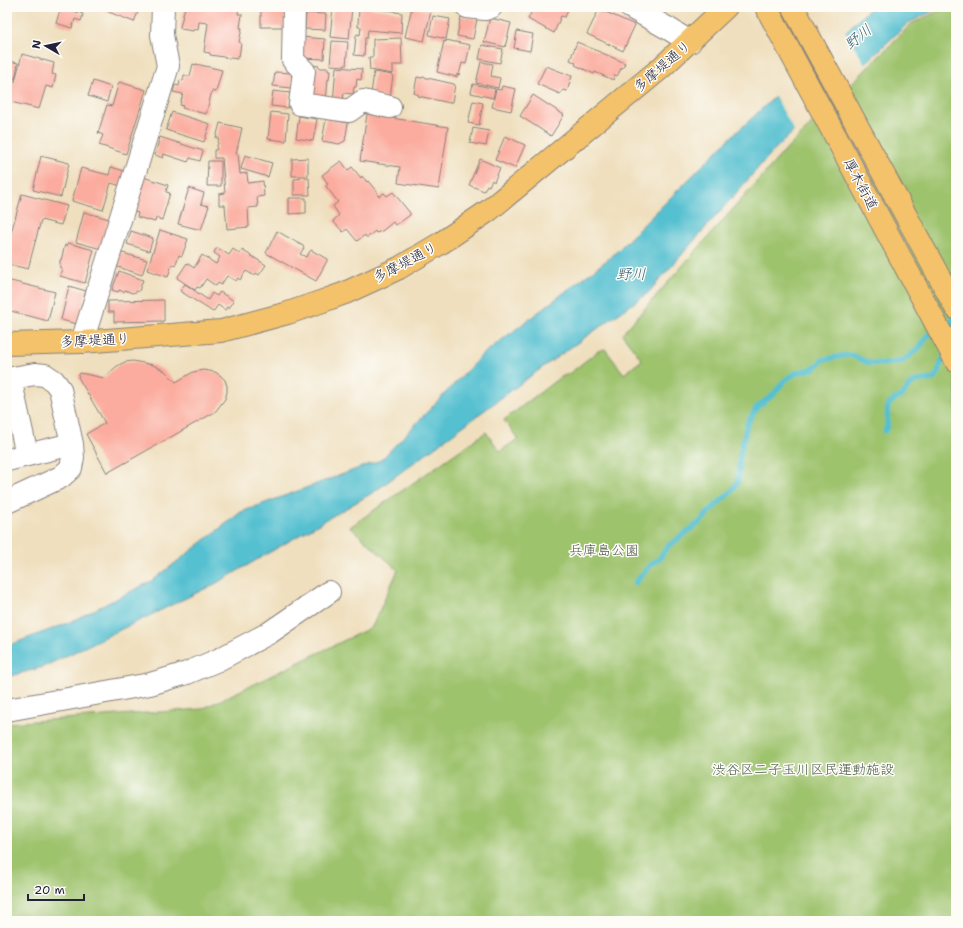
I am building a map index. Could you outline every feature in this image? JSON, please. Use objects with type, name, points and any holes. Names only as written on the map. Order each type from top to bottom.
[{"type":"main road","name":"多摩堤通り","points":[[7,344],[82,342],[200,334],[221,331],[288,313],[345,293],[398,268],[441,243],[488,211],[655,73],[726,7]]},
{"type":"main road","name":"厚木街道","points":[[766,7],[956,361]]},
{"type":"main road","name":"厚木街道","points":[[793,7],[956,308]]},
{"type":"street","points":[[82,342],[168,66],[162,35],[163,7]]},
{"type":"street","points":[[294,7],[293,60],[304,71],[300,104],[348,111],[363,101],[390,107]]},
{"type":"street","points":[[467,7],[485,9],[490,7]]},
{"type":"street","points":[[630,7],[690,42]]},
{"type":"street","points":[[8,499],[51,482],[67,472],[71,468],[72,462],[72,444],[60,389],[54,381],[45,375],[35,374],[13,377],[25,456],[72,444]]},
{"type":"street","points":[[7,710],[150,684],[187,673],[218,660],[269,634],[329,592]]},
{"type":"green space","points":[[947,7],[956,7],[956,921],[7,921],[7,723],[202,709],[372,627],[398,570],[350,527],[486,432],[500,451],[518,439],[504,420],[559,378],[570,373],[598,351],[605,349],[624,374],[642,360],[622,334],[781,155],[911,24]]},
{"type":"water","name":"野川","points":[[872,7],[941,7],[908,23],[774,150],[648,293],[543,367],[374,492],[215,584],[43,667],[7,677],[7,646],[68,623],[152,581],[241,512],[381,460],[482,355],[611,257],[727,141]]},
{"type":"pier","points":[[844,29],[866,66],[795,133],[774,94]]},
{"type":"building","points":[[61,7],[83,14],[81,21],[75,19],[72,28],[56,23]]},
{"type":"building","points":[[96,7],[140,7],[134,22]]},
{"type":"building","points":[[185,7],[239,7],[238,14],[242,14],[240,28],[242,28],[239,42],[241,43],[239,57],[237,56],[237,59],[210,55],[210,53],[204,52],[208,23],[199,22],[198,30],[194,29],[193,31],[181,29],[180,27]]},
{"type":"building","points":[[261,7],[286,7],[284,27],[261,27]]},
{"type":"building","points":[[333,7],[352,7],[349,39],[330,37]]},
{"type":"building","points":[[359,7],[402,13],[401,33],[368,30],[367,38],[365,38],[364,56],[354,55],[356,36],[357,34],[360,35],[361,27],[358,27]]},
{"type":"building","points":[[412,7],[431,11],[424,41],[405,37]]},
{"type":"building","points":[[534,7],[569,7],[565,17],[561,16],[554,33],[528,19]]},
{"type":"building","points":[[599,9],[635,25],[623,51],[587,34]]},
{"type":"building","points":[[306,13],[326,14],[325,30],[305,29]]},
{"type":"building","points":[[433,16],[450,19],[446,39],[429,35]]},
{"type":"building","points":[[461,16],[477,19],[473,39],[457,36]]},
{"type":"building","points":[[490,18],[511,23],[505,47],[484,42]]},
{"type":"building","points":[[517,31],[533,34],[530,51],[514,48]]},
{"type":"building","points":[[302,37],[325,39],[324,59],[301,58]]},
{"type":"building","points":[[401,38],[402,65],[393,65],[393,74],[370,70],[369,57],[373,57],[373,39]]},
{"type":"building","points":[[446,40],[470,45],[466,64],[462,63],[459,75],[457,74],[457,77],[437,72],[444,41],[446,42]]},
{"type":"building","points":[[332,41],[348,42],[346,66],[330,65]]},
{"type":"building","points":[[577,42],[625,63],[623,68],[622,67],[617,76],[615,75],[613,80],[595,72],[594,74],[575,65],[576,63],[570,60]]},
{"type":"building","points":[[482,45],[503,49],[500,63],[479,59]]},
{"type":"building","points":[[22,54],[54,63],[52,74],[56,75],[53,88],[46,86],[39,109],[7,101],[11,81],[15,82]]},
{"type":"building","points":[[9,61],[18,63],[15,79],[7,77]]},
{"type":"building","points":[[481,62],[493,64],[491,76],[500,78],[498,88],[476,83]]},
{"type":"building","points":[[193,64],[222,70],[216,92],[212,91],[206,114],[182,108],[183,106],[180,105],[183,94],[173,92],[175,85],[179,86],[180,80],[183,81],[184,75],[190,76]]},
{"type":"building","points":[[311,65],[319,66],[319,68],[328,68],[328,71],[330,71],[326,102],[310,100]]},
{"type":"building","points":[[546,66],[572,76],[567,91],[563,90],[560,94],[537,84]]},
{"type":"building","points":[[336,67],[362,69],[361,80],[357,79],[353,94],[344,93],[343,100],[333,103]]},
{"type":"building","points":[[275,72],[292,73],[291,88],[273,86]]},
{"type":"building","points":[[374,72],[393,75],[390,98],[371,95]]},
{"type":"building","points":[[417,77],[454,84],[452,102],[450,103],[418,96],[419,95],[414,93]]},
{"type":"building","points":[[93,81],[111,87],[107,102],[88,96]]},
{"type":"building","points":[[119,82],[146,90],[126,154],[99,145],[103,135],[98,133],[107,105],[112,106]]},
{"type":"building","points":[[473,84],[495,89],[493,98],[471,93]]},
{"type":"building","points":[[502,86],[516,89],[511,111],[492,107],[496,89],[501,90]]},
{"type":"building","points":[[273,91],[290,93],[288,108],[271,106]]},
{"type":"building","points":[[533,95],[564,115],[551,136],[520,116]]},
{"type":"building","points":[[473,101],[483,103],[479,125],[468,123]]},
{"type":"building","points":[[172,112],[210,124],[204,142],[166,130]]},
{"type":"building","points":[[271,112],[288,114],[286,141],[268,139]]},
{"type":"building","points":[[367,114],[448,127],[439,189],[398,183],[400,167],[360,161]]},
{"type":"building","points":[[299,116],[317,119],[313,141],[296,138]]},
{"type":"building","points":[[326,119],[348,123],[345,141],[339,144],[322,141]]},
{"type":"building","points":[[220,123],[242,128],[236,154],[238,154],[240,174],[247,173],[248,183],[263,181],[264,196],[257,197],[258,207],[248,208],[249,227],[227,229],[225,205],[219,205],[219,194],[225,193],[222,158],[214,158],[214,150],[216,150],[219,138],[216,138]]},
{"type":"building","points":[[473,128],[489,131],[486,146],[470,143]]},
{"type":"building","points":[[505,136],[525,145],[515,168],[495,160]]},
{"type":"building","points":[[160,137],[203,151],[200,161],[190,158],[188,162],[164,154],[163,158],[155,155]]},
{"type":"building","points":[[245,155],[272,163],[268,177],[241,169]]},
{"type":"building","points":[[41,156],[69,163],[61,197],[33,190]]},
{"type":"building","points":[[308,158],[308,176],[292,176],[292,159]]},
{"type":"building","points":[[480,159],[500,168],[494,182],[492,180],[484,191],[469,185]]},
{"type":"building","points":[[208,161],[221,161],[221,186],[207,186]]},
{"type":"building","points":[[341,161],[348,170],[352,167],[361,178],[362,176],[367,182],[368,181],[378,193],[377,194],[379,197],[384,193],[387,196],[393,192],[410,215],[395,225],[393,222],[382,231],[376,233],[375,231],[368,237],[365,235],[357,241],[347,229],[343,232],[333,221],[339,215],[333,206],[338,202],[326,186],[328,184],[322,175]]},
{"type":"building","points":[[111,167],[128,172],[124,187],[111,183],[103,210],[72,201],[81,168],[109,175]]},
{"type":"building","points":[[143,177],[168,185],[166,192],[170,193],[162,220],[156,218],[155,222],[137,217],[138,213],[132,211]]},
{"type":"building","points":[[309,178],[310,195],[294,195],[294,179]]},
{"type":"building","points":[[189,188],[204,193],[201,204],[209,206],[201,230],[178,224]]},
{"type":"building","points":[[22,194],[67,206],[61,225],[41,220],[28,269],[7,264],[7,247]]},
{"type":"building","points":[[289,198],[306,198],[306,213],[289,214]]},
{"type":"building","points":[[84,212],[109,219],[101,249],[76,242]]},
{"type":"building","points":[[160,230],[188,239],[182,256],[179,255],[175,266],[172,264],[168,277],[147,270]]},
{"type":"building","points":[[131,231],[153,238],[149,251],[127,244]]},
{"type":"building","points":[[277,231],[303,246],[304,248],[300,254],[306,257],[311,250],[327,259],[316,281],[266,253]]},
{"type":"building","points":[[68,243],[94,250],[85,283],[60,276],[62,268],[60,268],[60,260],[65,245],[67,246]]},
{"type":"building","points":[[218,248],[229,255],[233,249],[240,254],[242,250],[266,265],[259,275],[256,273],[255,276],[246,271],[240,280],[238,278],[236,281],[227,276],[221,285],[218,283],[216,286],[206,279],[200,288],[197,287],[195,290],[177,278],[187,263],[194,268],[202,255],[216,264],[220,257],[214,253]]},
{"type":"building","points":[[119,252],[147,260],[142,275],[115,266]]},
{"type":"building","points":[[119,271],[143,280],[139,291],[132,293],[125,290],[124,292],[119,290],[118,292],[112,290]]},
{"type":"building","points":[[7,280],[55,292],[48,321],[7,310]]},
{"type":"building","points":[[185,284],[208,300],[212,293],[217,296],[220,292],[234,301],[229,308],[227,307],[225,310],[218,305],[213,312],[180,291]]},
{"type":"building","points":[[69,286],[86,291],[77,324],[61,320]]},
{"type":"building","points":[[164,300],[164,321],[114,322],[114,312],[108,312],[108,301]]},
{"type":"building","points":[[133,361],[153,365],[165,371],[176,382],[193,372],[203,370],[215,372],[225,380],[227,392],[225,399],[215,412],[107,473],[86,434],[105,423],[78,377],[80,373],[104,378],[117,366],[125,362]]},
{"type":"waterway","points":[[949,335],[953,316]]},
{"type":"waterway","points":[[635,583],[651,564],[659,559],[668,546],[699,523],[732,491],[738,481],[740,455],[747,424],[757,407],[773,395],[784,381],[796,373],[815,368],[822,360],[842,356],[851,355],[869,363],[884,364],[903,361],[920,347],[927,336],[936,331]]},
{"type":"waterway","points":[[885,431],[887,426],[888,405],[895,399],[902,396],[909,386],[916,381],[933,379],[937,375],[945,353]]},
{"type":"park label","name":"兵庫島公園","points":[[604,550]]},
{"type":"park label","name":"渋谷区二子玉川区民運動施設","points":[[803,769]]}]
